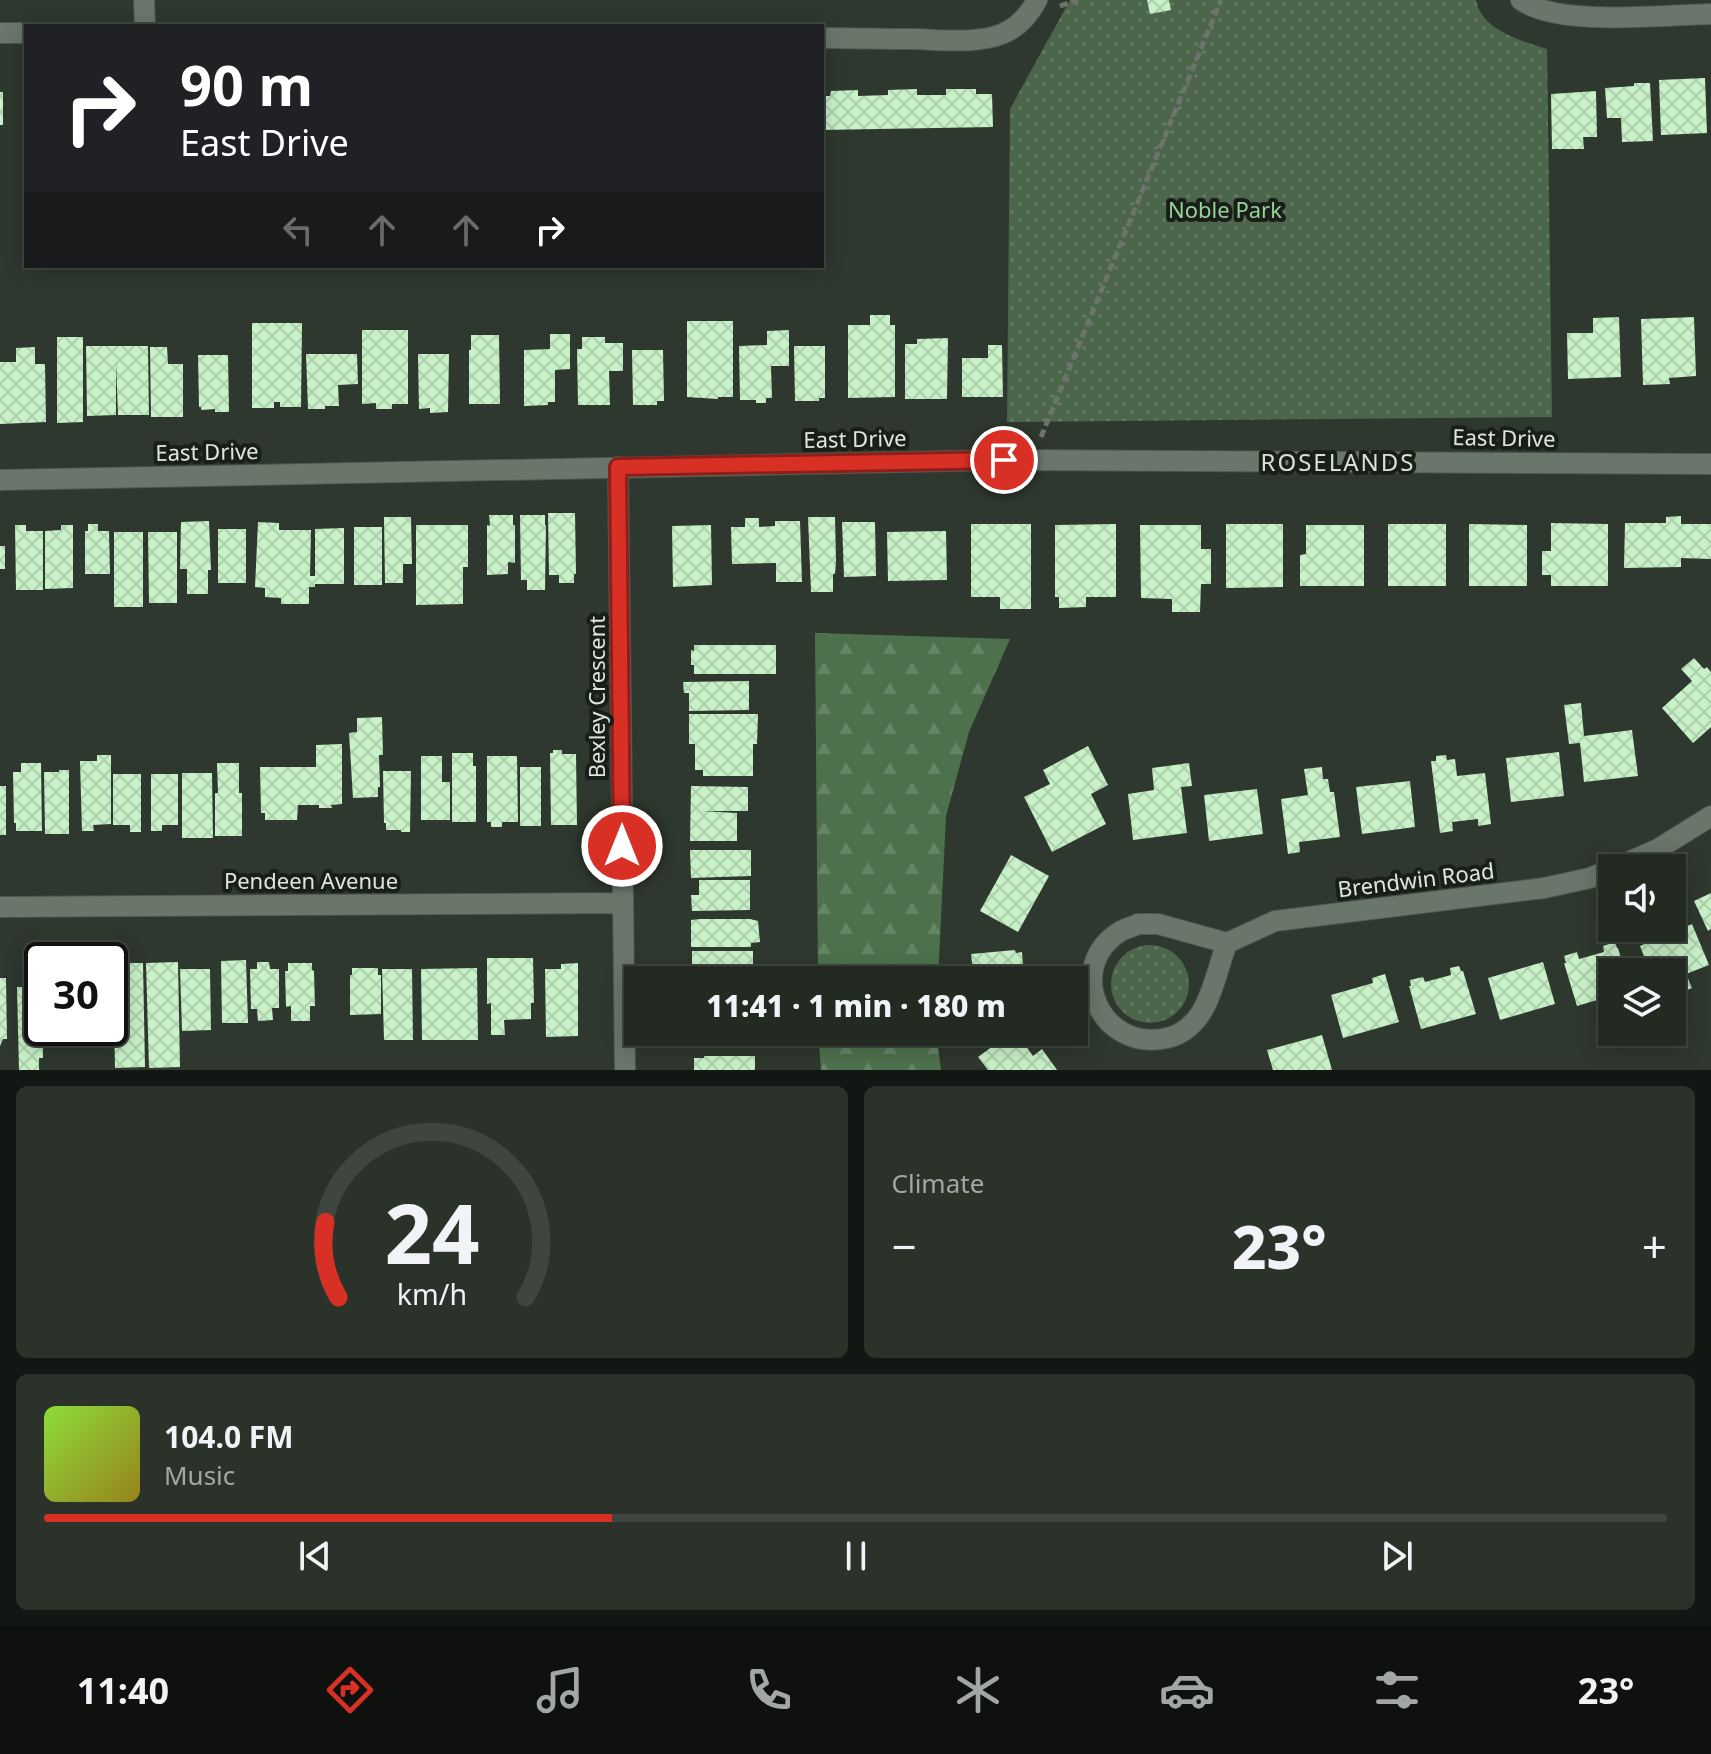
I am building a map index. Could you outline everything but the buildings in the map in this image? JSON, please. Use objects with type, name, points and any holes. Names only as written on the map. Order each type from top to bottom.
[{"type":"street","points":[[144,0],[145,24]]},
{"type":"street","points":[[824,38],[942,40],[999,35],[1013,29],[1032,10],[1037,0]]},
{"type":"street","points":[[1521,0],[1537,9],[1574,16],[1711,14]]},
{"type":"street","points":[[0,33],[24,33]]},
{"type":"street","name":"East Drive","points":[[0,480],[1031,461],[1711,464]]},
{"type":"street","name":"Bexley Crescent","points":[[618,467],[625,1070]]},
{"type":"street","name":"Brendwin Road","points":[[1647,854],[1711,816]]},
{"type":"street","name":"Brendwin Road","points":[[1227,943],[1275,921],[1544,888],[1598,875]]},
{"type":"street","name":"Pendeen Avenue","points":[[0,907],[622,903]]},
{"type":"street","points":[[1138,924],[1158,924],[1227,943],[1202,1011],[1182,1032],[1154,1041],[1135,1038],[1118,1030],[1103,1016],[1095,999],[1092,980],[1096,961],[1106,944],[1120,932],[1138,924]]},
{"type":"path","points":[[1031,461],[1221,0]]},
{"type":"green space","name":"Noble Park","points":[[1070,0],[1476,0],[1479,10],[1494,27],[1547,49],[1552,417],[1007,422],[1010,109]]},
{"type":"green space","points":[[815,633],[1010,639],[969,732],[946,816],[939,966],[818,966]]},
{"type":"green space","points":[[1142,945],[1158,945],[1172,951],[1183,962],[1189,984],[1183,1006],[1172,1017],[1158,1023],[1142,1023],[1128,1017],[1117,1006],[1111,992],[1111,976],[1117,962],[1128,951]]},
{"type":"green space","points":[[819,1046],[938,1046],[941,1070],[821,1070]]},
{"type":"district","name":"ROSELANDS","points":[[1338,463]]},
{"type":"route","points":[[622,846],[618,467],[1004,460]]}]
